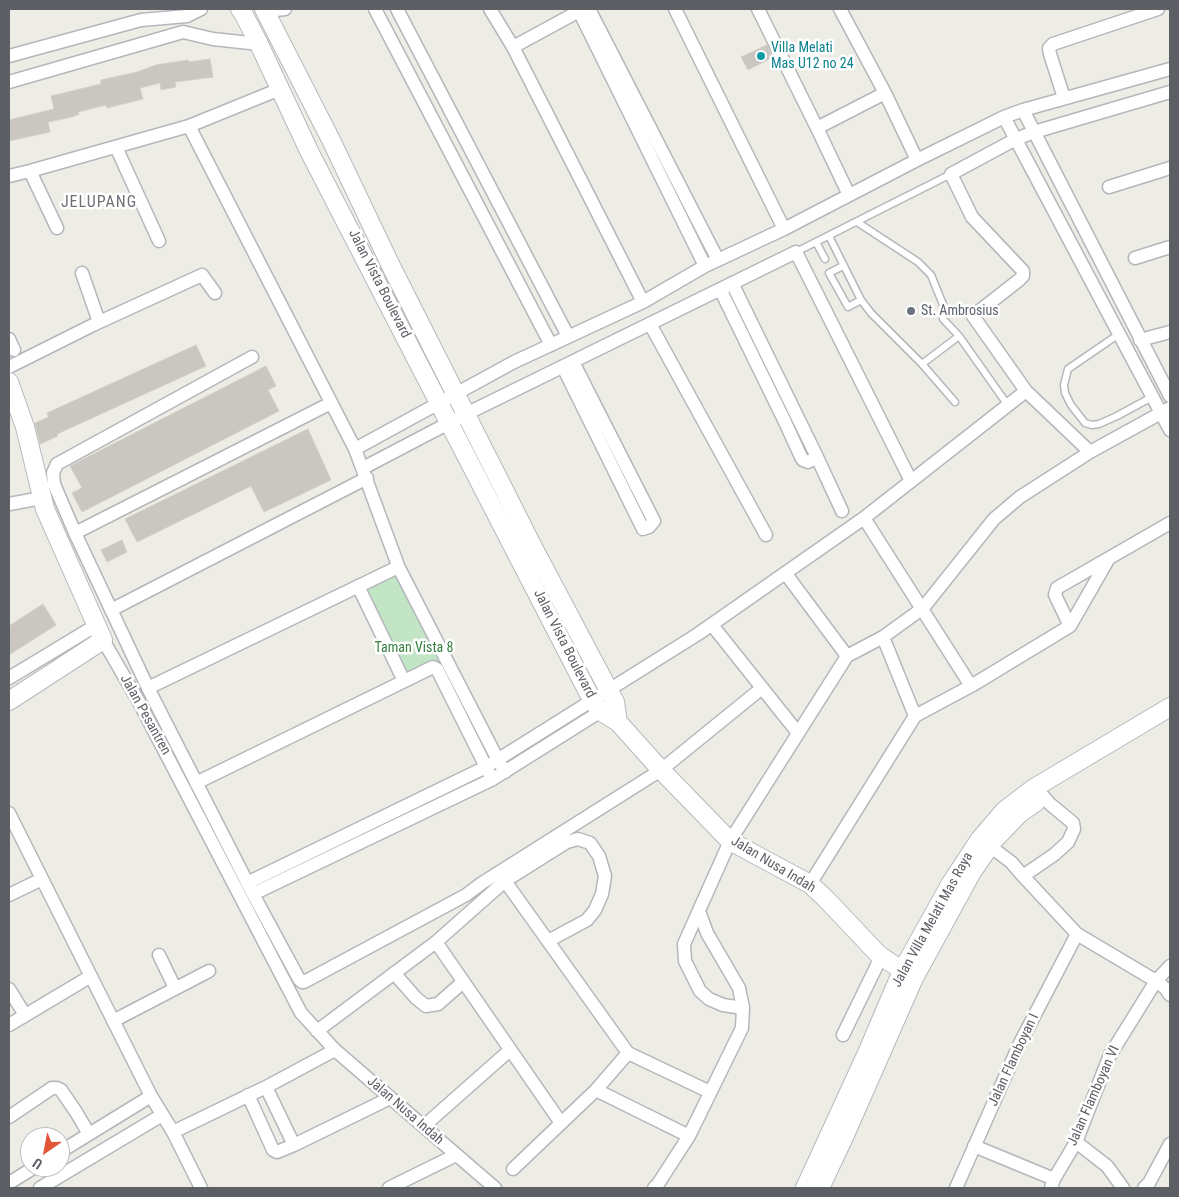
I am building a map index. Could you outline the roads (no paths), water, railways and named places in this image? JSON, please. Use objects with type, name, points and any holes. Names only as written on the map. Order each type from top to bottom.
[{"type":"street","points":[[9,56],[141,20],[187,16],[201,9]]},
{"type":"street","points":[[241,11],[285,9]]},
{"type":"street","points":[[375,9],[551,345]]},
{"type":"street","points":[[397,9],[568,336]]},
{"type":"street","points":[[490,9],[513,47],[643,302]]},
{"type":"street","points":[[513,47],[584,9]]},
{"type":"street","points":[[584,9],[718,260]]},
{"type":"street","points":[[584,9],[705,266]]},
{"type":"street","points":[[674,9],[784,228]]},
{"type":"street","points":[[758,9],[849,195]]},
{"type":"street","points":[[840,9],[885,93],[917,160]]},
{"type":"street","points":[[1064,98],[1050,54],[1049,48],[1053,44],[1158,9]]},
{"type":"street","name":"Jalan Vista Boulevard","points":[[265,10],[331,140],[391,266],[448,398]]},
{"type":"street","name":"Jalan Vista Boulevard","points":[[241,11],[259,44],[309,151],[458,418],[533,547],[604,701],[618,722]]},
{"type":"street","points":[[9,82],[183,32],[259,44]]},
{"type":"street","points":[[355,449],[568,336],[643,302],[705,266],[1004,117],[1064,98],[1170,69]]},
{"type":"street","points":[[9,176],[189,126],[280,89]]},
{"type":"street","points":[[1090,452],[1026,391],[973,316],[1020,280],[1023,276],[1023,271],[972,217],[951,174],[1016,139],[1034,132],[1170,92]]},
{"type":"street","points":[[817,128],[885,93]]},
{"type":"street","points":[[1023,110],[1170,396]]},
{"type":"street","points":[[434,122],[452,114]]},
{"type":"street","points":[[1004,117],[1152,396],[1166,410],[1170,430]]},
{"type":"street","points":[[189,126],[355,449],[399,568],[505,772]]},
{"type":"street","points":[[116,147],[159,241]]},
{"type":"street","points":[[1108,187],[1170,168]]},
{"type":"street","points":[[30,171],[57,228]]},
{"type":"street","points":[[492,231],[509,222]]},
{"type":"street","points":[[1135,258],[1170,247]]},
{"type":"street","points":[[111,610],[365,473],[458,418],[796,252],[911,481]]},
{"type":"street","points":[[82,273],[99,322]]},
{"type":"street","points":[[9,367],[99,322],[202,275],[215,292]]},
{"type":"street","points":[[732,284],[842,511]]},
{"type":"street","points":[[720,289],[786,422],[801,457],[808,462],[814,459],[816,455]]},
{"type":"street","points":[[650,324],[766,535]]},
{"type":"street","points":[[1140,340],[1170,332]]},
{"type":"street","points":[[252,357],[57,464],[53,472],[54,484],[75,533],[148,688],[299,980],[304,982],[466,894],[661,770],[762,688]]},
{"type":"street","points":[[568,365],[654,522],[649,527],[643,529],[568,365]]},
{"type":"street","name":"Jalan Pesantren","points":[[9,382],[25,428],[44,509],[97,634],[140,702],[301,1013],[312,1026]]},
{"type":"street","points":[[250,888],[505,772],[864,518],[1026,391]]},
{"type":"street","points":[[75,533],[331,403]]},
{"type":"street","points":[[744,1008],[723,1005],[709,999],[700,991],[685,961],[684,944],[730,841],[848,656],[882,637],[923,608],[994,519],[1020,497],[1090,452],[1166,410]]},
{"type":"street","points":[[9,504],[42,498]]},
{"type":"street","points":[[864,518],[971,686]]},
{"type":"street","points":[[1070,626],[1055,595],[1057,588],[1170,523]]},
{"type":"street","points":[[810,884],[915,716],[971,686],[1070,626],[1109,558]]},
{"type":"street","points":[[148,688],[399,568]]},
{"type":"street","points":[[786,574],[848,656]]},
{"type":"street","points":[[358,586],[404,681]]},
{"type":"street","points":[[712,625],[798,733]]},
{"type":"street","points":[[9,678],[97,634]]},
{"type":"street","points":[[9,701],[97,634]]},
{"type":"street","points":[[882,637],[915,716]]},
{"type":"street","points":[[196,782],[433,666],[493,779]]},
{"type":"street","points":[[250,888],[486,767],[604,701]]},
{"type":"street","name":"Jalan Villa Melati Mas Raya","points":[[805,1188],[867,1054],[908,974],[972,872],[985,842],[1004,810],[1034,788],[1170,707]]},
{"type":"street","name":"Jalan Villa Melati Mas Raya","points":[[985,842],[994,840],[1020,813],[1044,796],[1170,719]]},
{"type":"street","name":"Jalan Nusa Indah","points":[[618,722],[661,770],[730,841],[810,884],[881,957],[908,974]]},
{"type":"street","points":[[1022,876],[1055,854],[1068,842],[1073,833],[1073,823],[1050,804],[1044,796]]},
{"type":"street","points":[[9,813],[150,1096],[174,1132],[201,1188]]},
{"type":"street","points":[[312,1026],[394,973],[436,942],[506,881],[567,842],[578,839],[590,843],[599,856],[605,876],[602,894],[595,910],[587,920],[548,941]]},
{"type":"street","points":[[985,842],[1011,862],[1077,934],[1156,980],[1170,995]]},
{"type":"street","points":[[9,894],[42,878]]},
{"type":"street","points":[[506,881],[628,1053],[710,1092]]},
{"type":"street","points":[[654,1188],[688,1136],[742,1028],[744,1008],[739,988],[707,933],[699,911]]},
{"type":"street","name":"Jalan Flamboyan I","points":[[956,1188],[1020,1043],[1077,934]]},
{"type":"street","points":[[436,942],[561,1123]]},
{"type":"street","points":[[159,956],[175,988]]},
{"type":"street","points":[[843,1035],[881,957]]},
{"type":"street","name":"Jalan Flamboyan VI","points":[[1052,1183],[1076,1142],[1110,1055],[1156,980],[1170,966]]},
{"type":"street","points":[[113,1021],[210,971]]},
{"type":"street","points":[[394,973],[416,998],[426,1006],[438,1004],[462,982]]},
{"type":"street","name":"Jalan Villa Melati Mas Raya","points":[[820,1188],[848,1130],[908,974]]},
{"type":"street","points":[[9,1025],[91,976]]},
{"type":"street","points":[[9,989],[25,1015]]},
{"type":"street","name":"Jalan Nusa Indah","points":[[312,1026],[336,1050],[494,1188]]},
{"type":"street","points":[[174,1132],[336,1050]]},
{"type":"street","points":[[424,1126],[510,1050]]},
{"type":"street","points":[[513,1169],[596,1090],[628,1053]]},
{"type":"street","points":[[266,1087],[294,1145]]},
{"type":"street","points":[[9,1117],[52,1088],[57,1088],[61,1090],[89,1134]]},
{"type":"street","points":[[596,1090],[688,1136]]},
{"type":"street","points":[[248,1095],[273,1150],[277,1152],[390,1098]]},
{"type":"street","points":[[70,1146],[150,1096]]},
{"type":"street","points":[[40,1188],[162,1115]]},
{"type":"street","points":[[1076,1142],[1107,1166],[1123,1188]]},
{"type":"street","points":[[1144,1188],[1170,1144]]},
{"type":"street","points":[[974,1146],[1052,1183]]},
{"type":"street","points":[[389,1188],[456,1155]]},
{"type":"street","points":[[9,1183],[20,1176]]},
{"type":"lane","points":[[796,252],[951,174]]},
{"type":"lane","points":[[857,222],[918,262],[931,275],[944,307],[943,319],[959,336],[1007,404]]},
{"type":"lane","points":[[829,236],[861,300],[955,402]]},
{"type":"lane","points":[[816,242],[825,259]]},
{"type":"lane","points":[[843,266],[829,272],[848,307],[861,300]]},
{"type":"lane","points":[[1119,334],[1068,368],[1064,385],[1071,405],[1085,423],[1092,425],[1117,416],[1152,396]]},
{"type":"lane","points":[[922,364],[959,336]]},
{"type":"place","name":"Villa Melati Mas U12 no 24","points":[[761,56]]},
{"type":"place","name":"St. Ambrosius","points":[[911,311]]},
{"type":"district","name":"JELUPANG","points":[[99,203]]},
{"type":"park label","name":"Taman Vista 8","points":[[414,648]]}]
